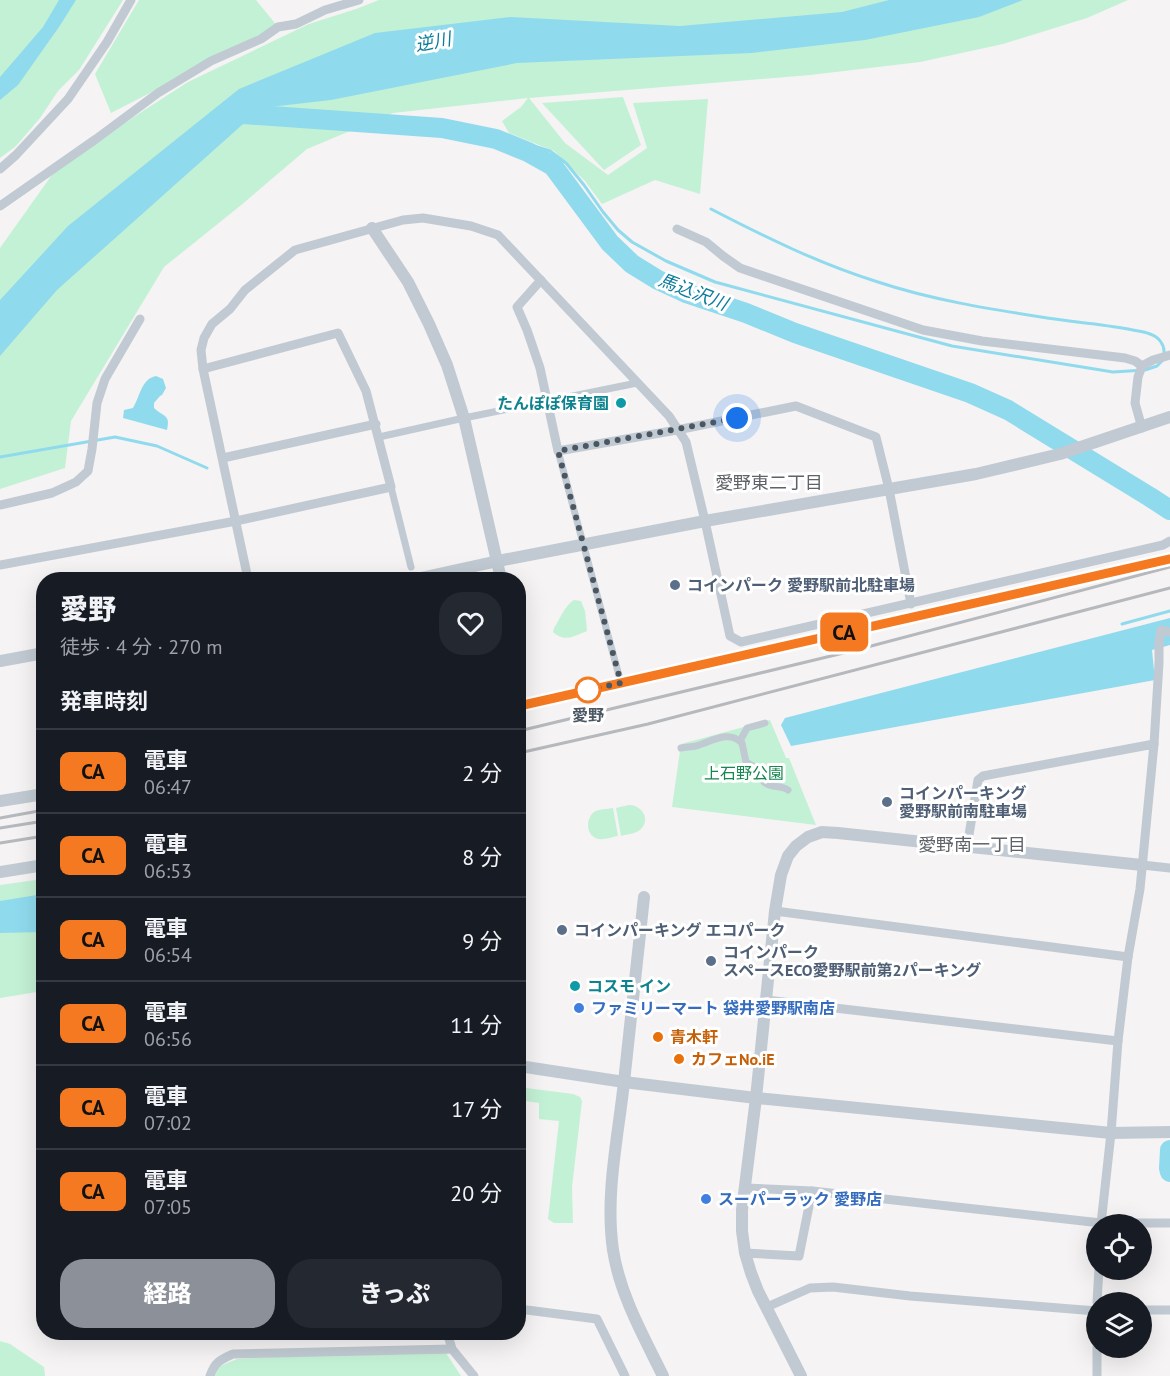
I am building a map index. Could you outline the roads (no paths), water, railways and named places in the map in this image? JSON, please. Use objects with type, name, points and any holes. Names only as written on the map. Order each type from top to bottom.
[{"type":"street","points":[[0,169],[68,99],[131,0]]},
{"type":"street","points":[[0,206],[158,93],[211,61],[261,39],[278,27],[296,24],[326,10],[359,0]]},
{"type":"street","points":[[247,572],[203,369],[201,350],[204,338],[212,324],[230,309],[245,290],[295,250],[402,220],[423,218],[471,226],[498,236],[669,416],[686,442],[730,636],[741,642],[1163,545],[1170,541]]},
{"type":"street","points":[[372,228],[408,282],[447,365],[464,418],[500,572]]},
{"type":"street","points":[[677,229],[706,242],[740,268],[923,330],[982,341],[1125,358],[1142,366]]},
{"type":"street","points":[[541,280],[517,307],[540,368],[558,451],[621,683]]},
{"type":"street","points":[[0,504],[52,493],[76,482],[88,471],[93,449],[97,403],[105,379],[140,319]]},
{"type":"street","points":[[203,369],[338,333],[366,391],[414,572]]},
{"type":"street","points":[[1142,428],[1135,403],[1138,377],[1142,366],[1153,360],[1170,356]]},
{"type":"street","points":[[379,437],[638,383]]},
{"type":"street","points":[[558,451],[796,406],[876,437],[889,489],[911,604]]},
{"type":"street","points":[[421,572],[498,561],[705,521],[976,474],[1060,454],[1170,417]]},
{"type":"street","points":[[223,458],[376,424]]},
{"type":"street","points":[[0,565],[236,521],[391,487]]},
{"type":"street","points":[[1102,1214],[1118,1041],[1128,957],[1140,889],[1154,744],[1159,642],[1161,630],[1170,632]]},
{"type":"street","points":[[0,661],[36,654]]},
{"type":"street","points":[[740,741],[747,728],[765,723]]},
{"type":"street","points":[[681,748],[696,746],[719,737],[734,737],[744,747],[746,762],[761,771],[764,782],[771,787],[782,787],[788,790]]},
{"type":"street","points":[[967,847],[978,780],[983,776],[1154,744]]},
{"type":"street","points":[[0,801],[36,795]]},
{"type":"street","points":[[801,1376],[751,1273],[742,1231],[742,1210],[775,911],[784,866],[796,846],[808,837],[822,832],[1170,868]]},
{"type":"street","points":[[0,872],[36,866]]},
{"type":"street","points":[[644,897],[610,1196],[612,1240],[618,1274],[635,1318],[663,1376]]},
{"type":"street","points":[[775,911],[1128,957]]},
{"type":"street","points":[[766,1000],[1118,1041]]},
{"type":"street","points":[[526,1067],[756,1098],[1111,1133],[1166,1132]]},
{"type":"street","points":[[745,1188],[812,1191],[1086,1221]]},
{"type":"street","points":[[745,1253],[799,1256],[812,1191]]},
{"type":"street","points":[[1152,1223],[1170,1223]]},
{"type":"street","points":[[767,1307],[810,1288],[833,1287],[910,1296],[1086,1310]]},
{"type":"street","points":[[526,1310],[597,1319],[625,1376]]},
{"type":"street","points":[[1152,1310],[1170,1310]]},
{"type":"street","points":[[449,1340],[452,1349],[474,1376]]},
{"type":"street","points":[[210,1376],[213,1366],[221,1359],[233,1354],[452,1349]]},
{"type":"street","points":[[1097,1358],[1097,1376]]},
{"type":"water","points":[[59,0],[76,0],[18,85],[0,100],[0,77],[43,27]]},
{"type":"water","name":"逆川","points":[[889,0],[1023,0],[979,17],[865,40],[752,53],[517,63],[331,100],[261,108],[57,290],[0,356],[0,300],[68,226],[239,89],[375,33],[511,17],[680,26],[842,12]]},
{"type":"water","points":[[156,376],[163,379],[166,388],[154,403],[154,408],[167,418],[167,430],[123,418],[124,410],[133,408],[144,385]]},
{"type":"water","points":[[1170,618],[1170,645],[1152,650],[1155,680],[791,746],[781,725],[785,718]]},
{"type":"water","points":[[36,895],[36,932],[0,933],[0,901]]},
{"type":"waterway","name":"馬込沢川","points":[[228,113],[442,128],[496,139],[528,152],[553,166],[610,243],[632,264],[658,280],[686,293],[746,313],[795,333],[970,393],[1008,410],[1170,510]]},
{"type":"waterway","points":[[465,132],[515,140],[550,151],[566,163],[618,230],[632,242],[666,261],[715,282],[952,346],[1113,372],[1145,370],[1157,366],[1163,360]]},
{"type":"waterway","points":[[711,209],[793,249],[878,282],[940,299],[1145,332],[1159,339],[1164,348],[1164,354]]},
{"type":"waterway","points":[[0,457],[115,437],[157,446],[207,468]]},
{"type":"waterway","points":[[1122,624],[1170,611]]},
{"type":"waterway","name":"馬込沢川","points":[[1170,1150],[1170,1172]]},
{"type":"railway","points":[[526,704],[1139,567]]},
{"type":"railway","points":[[526,729],[856,650],[1170,567]]},
{"type":"railway","points":[[526,751],[648,724],[1170,588]]},
{"type":"railway","points":[[0,818],[36,811]]},
{"type":"railway","points":[[0,828],[36,822]]},
{"type":"railway","points":[[0,843],[36,837]]},
{"type":"train","name":"CA","points":[[526,704],[1170,559]]},
{"type":"place","name":"たんぽぽ保育園","points":[[621,403]]},
{"type":"place","name":"コインパーク 愛野駅前北駐車場","points":[[675,585]]},
{"type":"place","name":"愛野","points":[[588,690]]},
{"type":"place","name":"コインパーキング 愛野駅前南駐車場","points":[[887,802]]},
{"type":"place","name":"コインパーキング エコパーク","points":[[562,930]]},
{"type":"place","name":"コインパーク スペースECO愛野駅前第2パーキング","points":[[711,961]]},
{"type":"place","name":"コスモ イン","points":[[575,986]]},
{"type":"place","name":"ファミリーマート 袋井愛野駅南店","points":[[579,1008]]},
{"type":"place","name":"青木軒","points":[[658,1037]]},
{"type":"place","name":"カフェNo.iE","points":[[679,1059]]},
{"type":"place","name":"スーパーラック 愛野店","points":[[706,1199]]},
{"type":"district","name":"愛野東二丁目","points":[[769,483]]},
{"type":"district","name":"愛野南一丁目","points":[[972,845]]},
{"type":"park label","name":"上石野公園","points":[[744,773]]}]
